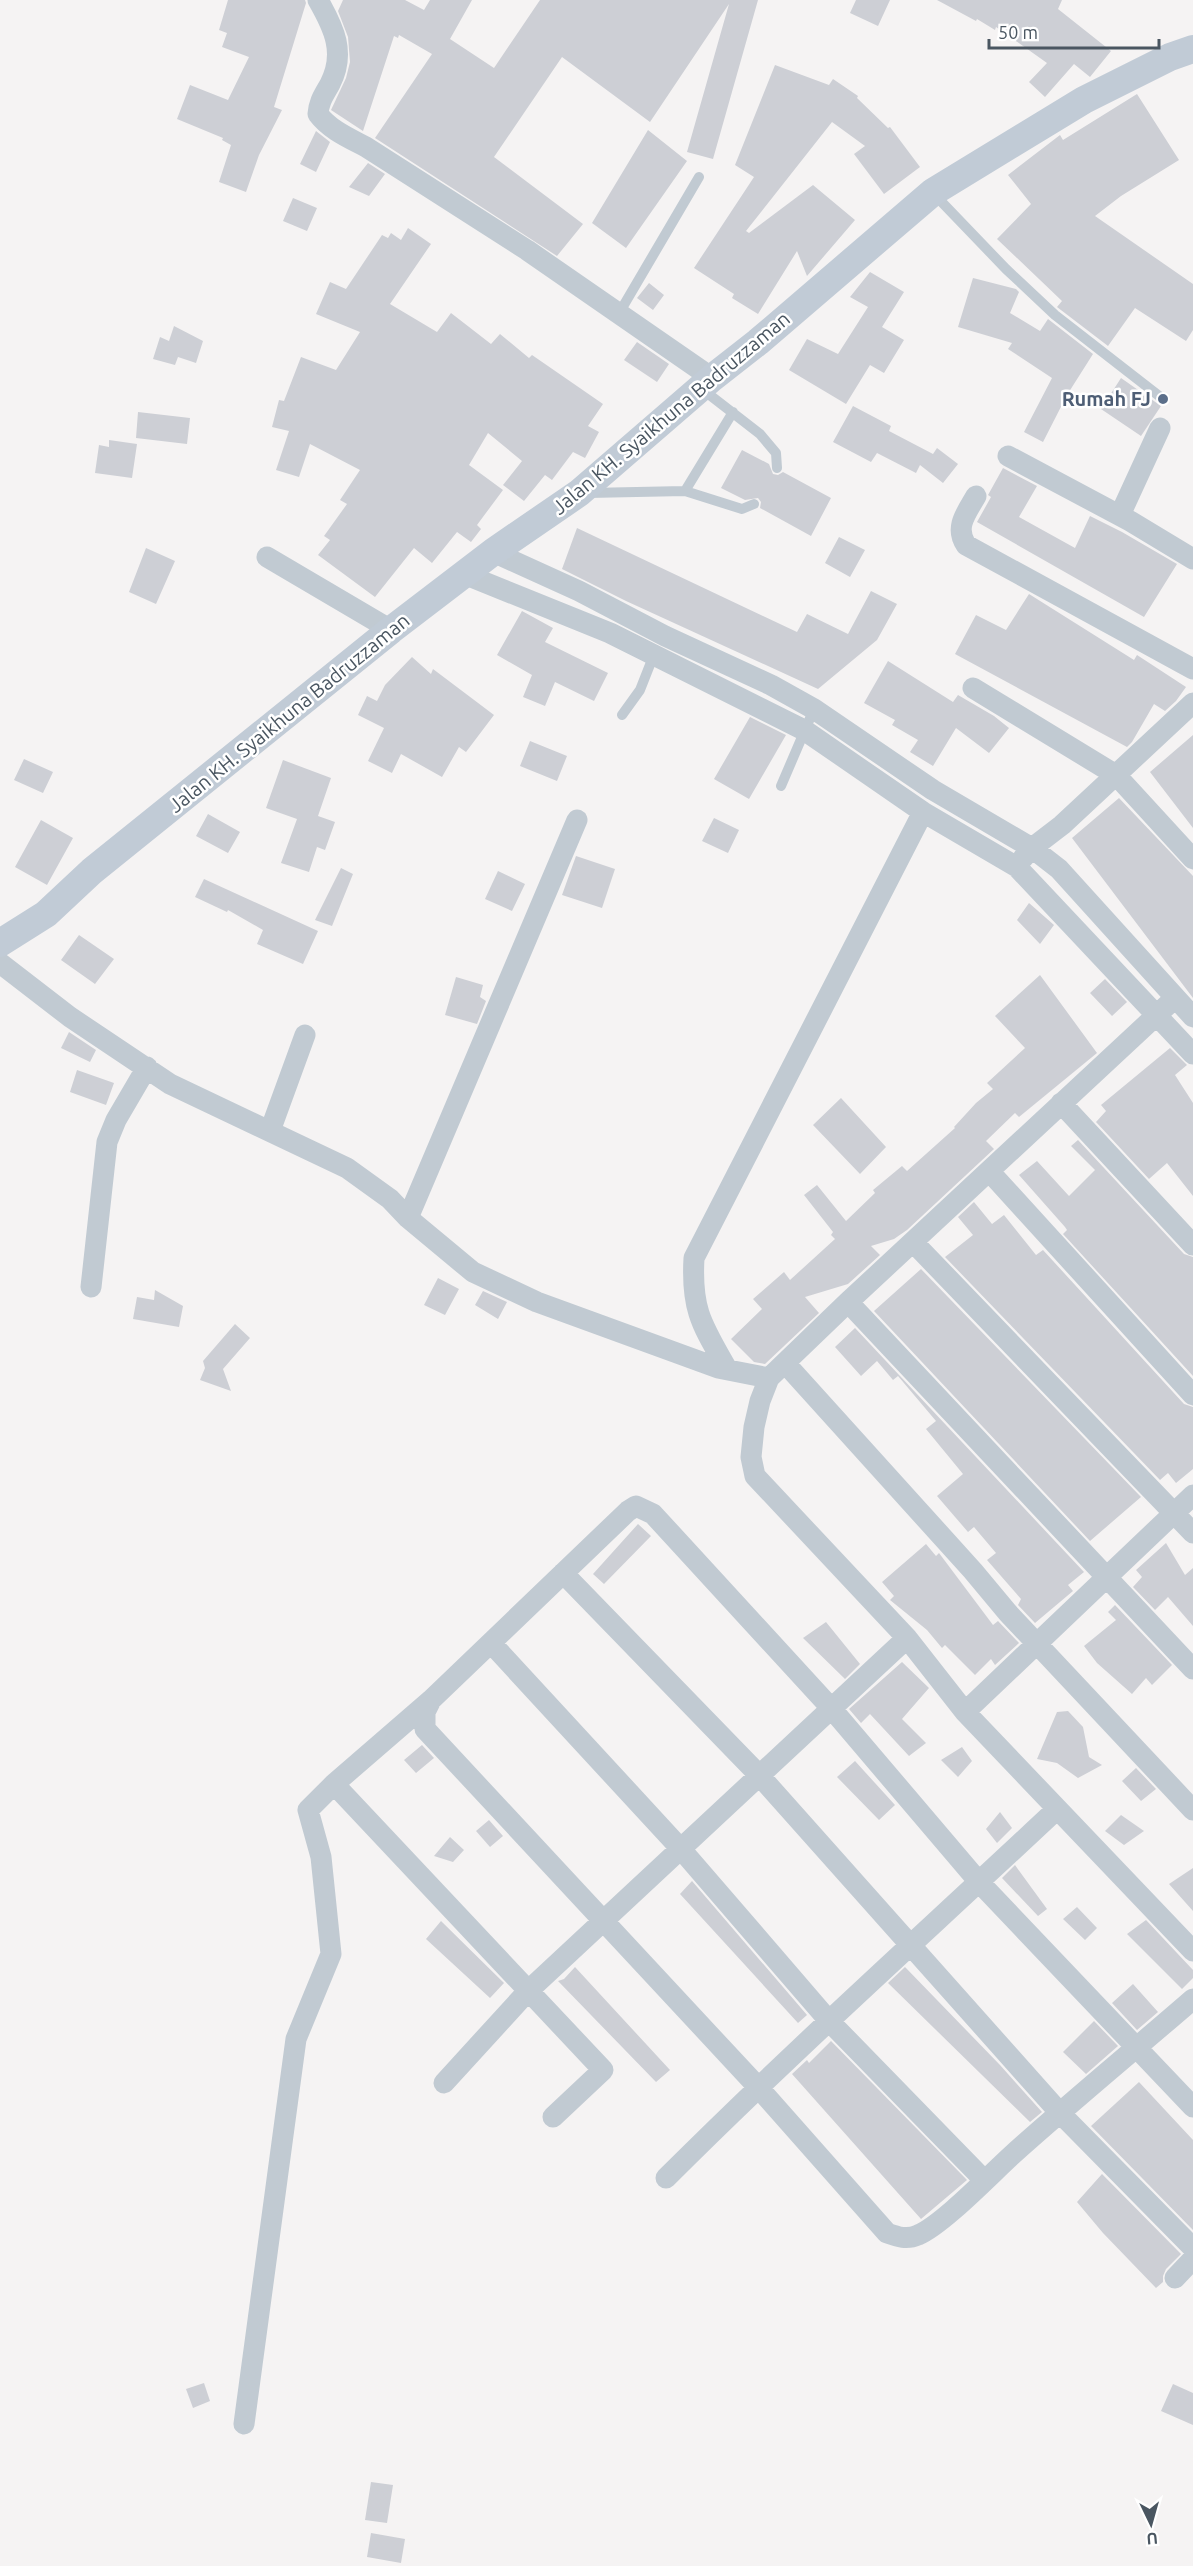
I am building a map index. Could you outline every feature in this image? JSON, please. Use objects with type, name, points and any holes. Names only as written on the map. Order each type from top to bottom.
[{"type":"main road","name":"Jalan KH. Syaikhuna Badruzzaman","points":[[0,943],[46,914],[92,871],[391,630],[493,552],[579,494],[706,383],[758,342],[933,192],[1084,100],[1170,57],[1193,49]]},
{"type":"street","points":[[318,0],[333,30],[339,52],[333,77],[319,101],[318,114],[322,120],[342,135],[366,147],[527,250],[618,315],[706,383]]},
{"type":"street","points":[[1120,515],[1160,428]]},
{"type":"street","points":[[1008,456],[1120,515],[1193,559]]},
{"type":"street","points":[[976,496],[961,522],[961,538],[966,545],[1193,669]]},
{"type":"street","points":[[493,552],[579,591],[665,636],[771,685],[814,709],[933,790],[1032,848],[1059,869],[1193,1017]]},
{"type":"street","points":[[267,557],[391,630]]},
{"type":"street","points":[[464,574],[610,633],[804,730],[924,812],[1017,867],[1193,1054]]},
{"type":"street","points":[[973,688],[1116,775],[1193,859]]},
{"type":"street","points":[[1017,867],[1032,848],[1062,825],[1193,703]]},
{"type":"street","points":[[727,1370],[700,1321],[692,1289],[694,1257],[924,812]]},
{"type":"street","points":[[408,1218],[577,820]]},
{"type":"street","points":[[0,963],[70,1017],[170,1084],[347,1168],[390,1199],[408,1218],[473,1272],[537,1302],[727,1370],[769,1378]]},
{"type":"street","points":[[1175,998],[769,1378],[760,1401],[751,1456],[755,1476],[907,1638],[965,1712],[1193,1951]]},
{"type":"street","points":[[270,1131],[305,1035]]},
{"type":"street","points":[[91,1287],[107,1142],[116,1120],[147,1067]]},
{"type":"street","points":[[1061,1103],[1193,1245]]},
{"type":"street","points":[[989,1171],[1193,1395]]},
{"type":"street","points":[[913,1242],[1193,1533]]},
{"type":"street","points":[[848,1302],[1193,1669]]},
{"type":"street","points":[[785,1363],[973,1571],[1008,1613],[1193,1810]]},
{"type":"street","points":[[965,1712],[1193,1495]]},
{"type":"street","points":[[244,2424],[296,2039],[332,1954],[321,1857],[308,1810],[334,1784],[431,1700],[628,1511],[636,1506],[653,1514],[831,1708],[979,1882],[1193,2107]]},
{"type":"street","points":[[563,1573],[759,1775],[1060,2113],[1193,2248]]},
{"type":"street","points":[[444,2083],[528,1990],[907,1638]]},
{"type":"street","points":[[491,1643],[680,1848],[830,2022],[984,2180]]},
{"type":"street","points":[[431,1700],[425,1712],[425,1729],[757,2086],[887,2234],[902,2238],[919,2235],[941,2219],[1193,1999]]},
{"type":"street","points":[[334,1784],[603,2070],[553,2117]]},
{"type":"street","points":[[666,2178],[757,2086],[830,2022],[1057,1809]]},
{"type":"street","points":[[1175,2278],[1193,2259]]},
{"type":"lane","points":[[618,315],[699,177]]},
{"type":"lane","points":[[933,192],[1006,269],[1055,315],[1163,399]]},
{"type":"lane","points":[[706,383],[732,412],[760,434],[776,453],[777,468]]},
{"type":"lane","points":[[685,491],[732,412]]},
{"type":"lane","points":[[579,494],[685,491],[742,509],[754,504]]},
{"type":"lane","points":[[622,715],[640,690],[653,655],[665,636]]},
{"type":"lane","points":[[781,786],[814,709]]},
{"type":"building","points":[[228,0],[305,0],[306,3],[274,107],[282,110],[259,155],[246,192],[219,182],[231,145],[222,140],[223,138],[177,119],[190,85],[228,100],[249,57],[222,47],[227,33],[219,30]]},
{"type":"building","points":[[343,0],[405,0],[424,10],[430,0],[472,0],[450,39],[494,68],[540,0],[758,0],[713,159],[687,152],[729,4],[650,122],[562,57],[494,157],[583,224],[557,256],[375,138],[432,54],[399,35],[398,38],[394,36],[363,131],[331,110],[346,78],[350,62],[348,37],[338,11]]},
{"type":"building","points":[[856,0],[890,0],[878,26],[850,13]]},
{"type":"building","points":[[937,0],[1062,0],[1058,9],[1111,51],[1090,77],[1074,64],[1045,97],[1029,82],[1047,63],[996,27],[995,30]]},
{"type":"building","points":[[775,65],[829,85],[833,79],[858,96],[857,98],[888,128],[890,127],[920,167],[884,194],[854,154],[865,146],[832,122],[746,231],[749,233],[813,185],[855,220],[807,276],[797,251],[758,314],[732,298],[734,294],[694,268],[754,177],[735,165]]},
{"type":"building","points":[[1137,94],[1179,160],[1121,196],[1095,216],[1193,284],[1193,330],[1186,341],[1135,308],[1108,346],[1057,307],[1062,301],[997,239],[1031,204],[1008,175],[1060,135],[1063,140]]},
{"type":"building","points":[[648,130],[687,161],[626,248],[592,223]]},
{"type":"building","points":[[316,131],[330,142],[316,172],[300,164]]},
{"type":"building","points":[[368,163],[385,174],[369,196],[349,187]]},
{"type":"building","points":[[293,198],[317,208],[307,231],[283,221]]},
{"type":"building","points":[[408,228],[431,244],[390,304],[437,332],[451,313],[491,344],[500,334],[529,358],[532,355],[603,404],[588,426],[599,432],[585,458],[573,452],[552,480],[545,475],[524,501],[503,485],[522,461],[488,433],[469,465],[503,490],[477,525],[481,529],[471,542],[457,532],[432,563],[414,548],[375,597],[318,555],[330,540],[324,536],[347,504],[340,500],[360,470],[310,444],[299,477],[276,470],[289,431],[272,427],[279,400],[284,401],[301,357],[336,370],[360,332],[316,314],[330,282],[346,289],[382,235],[388,238],[391,233],[401,240]]},
{"type":"building","points":[[870,272],[904,292],[882,327],[904,340],[884,373],[870,365],[846,404],[789,370],[807,339],[838,354],[868,307],[850,297]]},
{"type":"building","points":[[973,278],[1016,289],[1019,292],[1010,313],[1040,331],[1048,319],[1093,354],[1067,395],[1043,442],[1024,432],[1052,378],[1008,349],[1012,343],[958,327]]},
{"type":"building","points":[[649,283],[664,295],[653,310],[637,298]]},
{"type":"building","points":[[174,326],[203,341],[196,363],[178,357],[175,365],[153,359],[160,337],[169,341]]},
{"type":"building","points":[[637,342],[669,364],[657,382],[624,360]]},
{"type":"building","points":[[1121,378],[1161,406],[1141,436],[1101,409]]},
{"type":"building","points":[[853,406],[891,426],[889,431],[933,454],[937,448],[958,464],[943,483],[920,465],[916,473],[877,453],[871,462],[833,442]]},
{"type":"building","points":[[138,412],[190,418],[187,444],[136,438]]},
{"type":"building","points":[[109,440],[137,444],[132,478],[95,473],[99,445],[109,447]]},
{"type":"building","points":[[742,450],[769,464],[773,474],[778,475],[783,472],[831,498],[811,536],[760,508],[761,502],[758,498],[745,500],[721,488]]},
{"type":"building","points":[[1003,468],[1037,486],[1019,517],[1075,548],[1090,516],[1177,564],[1144,617],[977,522],[991,497],[988,495]]},
{"type":"building","points":[[577,528],[797,632],[807,614],[848,634],[871,591],[897,604],[877,640],[818,689],[626,601],[562,569]]},
{"type":"building","points":[[839,537],[865,550],[850,577],[825,563]]},
{"type":"building","points":[[146,548],[175,561],[156,604],[129,592]]},
{"type":"building","points":[[1029,594],[1134,660],[1137,655],[1186,687],[1165,711],[1154,704],[1127,747],[955,654],[976,615],[1006,630]]},
{"type":"building","points":[[522,611],[553,628],[545,642],[608,673],[594,701],[555,682],[545,706],[523,697],[532,675],[497,655]]},
{"type":"building","points":[[412,657],[431,674],[433,669],[494,715],[466,752],[459,747],[442,777],[401,754],[392,773],[368,761],[384,728],[358,715],[367,696],[377,701],[385,685]]},
{"type":"building","points":[[888,661],[953,702],[958,695],[994,716],[1009,728],[989,753],[956,728],[933,766],[910,752],[918,740],[892,725],[895,720],[864,703]]},
{"type":"building","points":[[750,717],[786,735],[749,799],[714,779]]},
{"type":"building","points":[[1193,735],[1193,828],[1150,772]]},
{"type":"building","points":[[530,741],[567,756],[557,781],[520,766]]},
{"type":"building","points":[[24,759],[53,772],[43,793],[14,780]]},
{"type":"building","points":[[283,760],[331,778],[318,816],[335,822],[325,850],[317,847],[309,872],[281,863],[297,819],[266,808]]},
{"type":"building","points":[[1119,798],[1193,876],[1193,998],[1072,838]]},
{"type":"building","points":[[208,814],[240,832],[228,853],[196,836]]},
{"type":"building","points":[[714,818],[739,830],[728,853],[702,841]]},
{"type":"building","points":[[41,820],[73,838],[47,885],[15,867]]},
{"type":"building","points":[[576,856],[615,869],[602,908],[562,895]]},
{"type":"building","points":[[341,868],[353,874],[332,926],[315,920]]},
{"type":"building","points":[[498,871],[525,884],[512,911],[485,899]]},
{"type":"building","points":[[204,879],[318,931],[303,964],[257,944],[263,930],[228,910],[227,912],[195,897]]},
{"type":"building","points":[[1029,903],[1054,925],[1040,944],[1017,920]]},
{"type":"building","points":[[79,935],[114,959],[95,984],[61,960]]},
{"type":"building","points":[[1040,975],[1097,1053],[1019,1117],[1015,1113],[986,1141],[994,1149],[907,1230],[894,1239],[871,1246],[880,1255],[848,1284],[805,1297],[819,1313],[765,1364],[754,1362],[731,1339],[762,1309],[753,1299],[784,1272],[790,1280],[835,1239],[831,1235],[833,1232],[804,1195],[817,1185],[846,1221],[875,1193],[873,1190],[902,1166],[907,1171],[955,1128],[976,1103],[993,1089],[987,1083],[1025,1048],[995,1016]]},
{"type":"building","points":[[456,977],[483,985],[480,997],[486,1001],[477,1024],[445,1015]]},
{"type":"building","points":[[1105,979],[1127,1002],[1112,1016],[1090,993]]},
{"type":"building","points":[[69,1032],[96,1050],[90,1062],[61,1048]]},
{"type":"building","points":[[1170,1048],[1187,1065],[1175,1075],[1193,1103],[1193,1196],[1167,1163],[1149,1179],[1096,1122],[1106,1111],[1101,1105]]},
{"type":"building","points":[[77,1070],[114,1083],[106,1105],[70,1092]]},
{"type":"building","points":[[841,1098],[886,1147],[860,1174],[813,1125]]},
{"type":"building","points":[[1078,1140],[1184,1254],[1193,1257],[1193,1376],[1063,1234],[1067,1230],[1065,1227],[1019,1175],[1037,1161],[1069,1196],[1095,1170],[1071,1146]]},
{"type":"building","points":[[974,1202],[992,1224],[1004,1215],[1036,1255],[1043,1250],[1184,1404],[1193,1407],[1193,1469],[1176,1483],[1168,1473],[1160,1480],[945,1257],[973,1235],[958,1217]]},
{"type":"building","points":[[921,1269],[1141,1497],[1090,1541],[874,1311]]},
{"type":"building","points":[[438,1278],[459,1289],[445,1315],[424,1305]]},
{"type":"building","points":[[155,1290],[183,1306],[179,1327],[133,1319],[137,1297],[154,1300]]},
{"type":"building","points":[[483,1291],[507,1302],[498,1319],[475,1305]]},
{"type":"building","points":[[235,1324],[250,1338],[223,1369],[231,1391],[200,1380],[205,1368],[203,1361]]},
{"type":"building","points":[[855,1328],[1084,1572],[1068,1585],[1073,1591],[1035,1623],[1018,1605],[1021,1599],[987,1560],[996,1553],[974,1527],[968,1532],[937,1496],[963,1474],[926,1429],[936,1421],[898,1376],[893,1380],[877,1361],[861,1376],[835,1347]]},
{"type":"building","points":[[638,1524],[651,1536],[604,1584],[593,1574]]},
{"type":"building","points":[[1166,1543],[1185,1575],[1193,1568],[1193,1626],[1168,1597],[1155,1610],[1133,1587],[1142,1577],[1136,1570]]},
{"type":"building","points":[[926,1544],[936,1556],[939,1553],[993,1625],[998,1621],[1019,1643],[995,1665],[991,1659],[975,1675],[945,1645],[942,1648],[927,1630],[890,1600],[894,1596],[882,1582]]},
{"type":"building","points":[[1115,1605],[1172,1665],[1152,1685],[1146,1678],[1132,1694],[1097,1663],[1084,1646],[1116,1620],[1108,1612]]},
{"type":"building","points":[[826,1622],[860,1664],[845,1679],[803,1638]]},
{"type":"building","points":[[902,1662],[929,1688],[902,1719],[926,1743],[909,1756],[870,1714],[861,1723],[849,1709]]},
{"type":"building","points":[[1068,1711],[1083,1727],[1089,1757],[1102,1765],[1078,1778],[1057,1763],[1037,1759],[1057,1712]]},
{"type":"building","points":[[422,1745],[434,1758],[416,1773],[404,1760]]},
{"type":"building","points":[[962,1747],[972,1761],[958,1777],[941,1760]]},
{"type":"building","points":[[855,1761],[895,1805],[879,1820],[837,1777]]},
{"type":"building","points":[[1136,1768],[1156,1789],[1141,1801],[1122,1781]]},
{"type":"building","points":[[1000,1812],[1012,1828],[997,1843],[986,1829]]},
{"type":"building","points":[[1121,1815],[1144,1831],[1124,1845],[1105,1831]]},
{"type":"building","points":[[489,1820],[503,1836],[490,1847],[476,1831]]},
{"type":"building","points":[[450,1837],[464,1850],[453,1862],[434,1856]]},
{"type":"building","points":[[1015,1865],[1047,1909],[1038,1916],[1002,1878]]},
{"type":"building","points":[[1193,1868],[1193,1911],[1169,1884]]},
{"type":"building","points":[[692,1881],[807,2015],[798,2023],[680,1894]]},
{"type":"building","points":[[1077,1907],[1097,1928],[1085,1940],[1063,1919]]},
{"type":"building","points":[[1146,1920],[1193,1970],[1193,1978],[1182,1989],[1127,1934]]},
{"type":"building","points":[[441,1921],[504,1983],[490,1998],[426,1939]]},
{"type":"building","points":[[575,1967],[670,2070],[656,2082],[558,1981],[564,1979]]},
{"type":"building","points":[[905,1967],[1042,2112],[1030,2122],[888,1983]]},
{"type":"building","points":[[1133,1984],[1158,2012],[1137,2030],[1112,2003]]},
{"type":"building","points":[[1094,2021],[1118,2046],[1086,2074],[1063,2052]]},
{"type":"building","points":[[831,2041],[967,2180],[921,2219],[792,2074],[807,2060],[809,2063]]},
{"type":"building","points":[[1139,2082],[1193,2140],[1193,2230],[1091,2126]]},
{"type":"building","points":[[1102,2174],[1181,2254],[1166,2269],[1163,2282],[1156,2288],[1103,2233],[1077,2202]]},
{"type":"building","points":[[204,2383],[210,2401],[193,2408],[186,2389]]},
{"type":"building","points":[[1173,2384],[1193,2393],[1193,2425],[1161,2411]]},
{"type":"building","points":[[371,2482],[393,2485],[387,2523],[365,2520]]},
{"type":"building","points":[[371,2533],[405,2539],[401,2563],[367,2557]]},
{"type":"place","name":"Rumah FJ","points":[[1163,399]]}]
